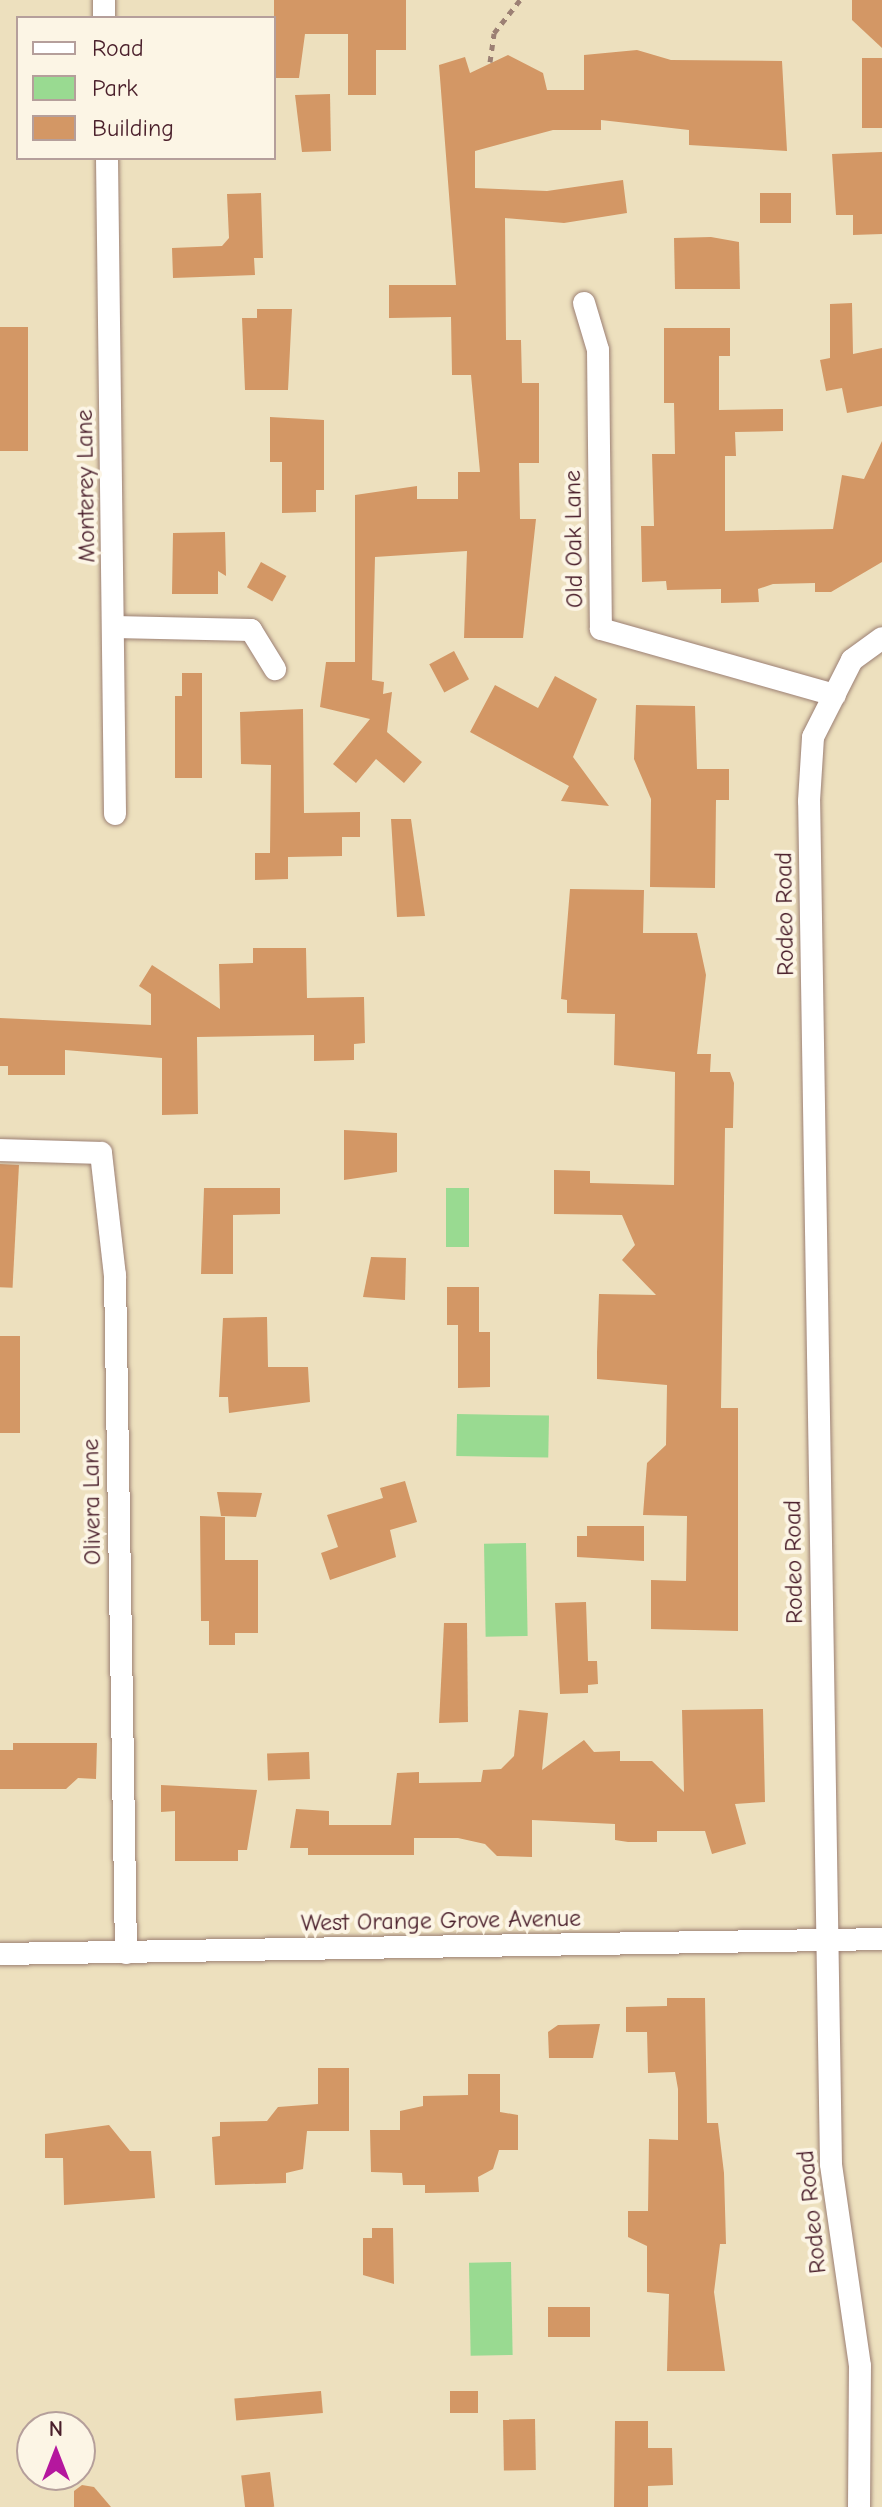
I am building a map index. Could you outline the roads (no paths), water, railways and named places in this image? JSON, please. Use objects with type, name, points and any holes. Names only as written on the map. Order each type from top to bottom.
[{"type":"street","name":"Monterey Lane","points":[[107,160],[115,814]]},
{"type":"street","name":"Old Oak Lane","points":[[584,303],[598,350],[601,629],[835,695]]},
{"type":"street","points":[[114,627],[251,630],[275,669]]},
{"type":"street","name":"Rodeo Road","points":[[859,2507],[860,2366],[831,2164],[809,801],[813,737],[852,660],[882,638]]},
{"type":"street","name":"Olivera Lane","points":[[0,1150],[101,1153],[115,1275],[126,1953]]},
{"type":"street","name":"West Orange Grove Avenue","points":[[0,1954],[882,1939]]}]
